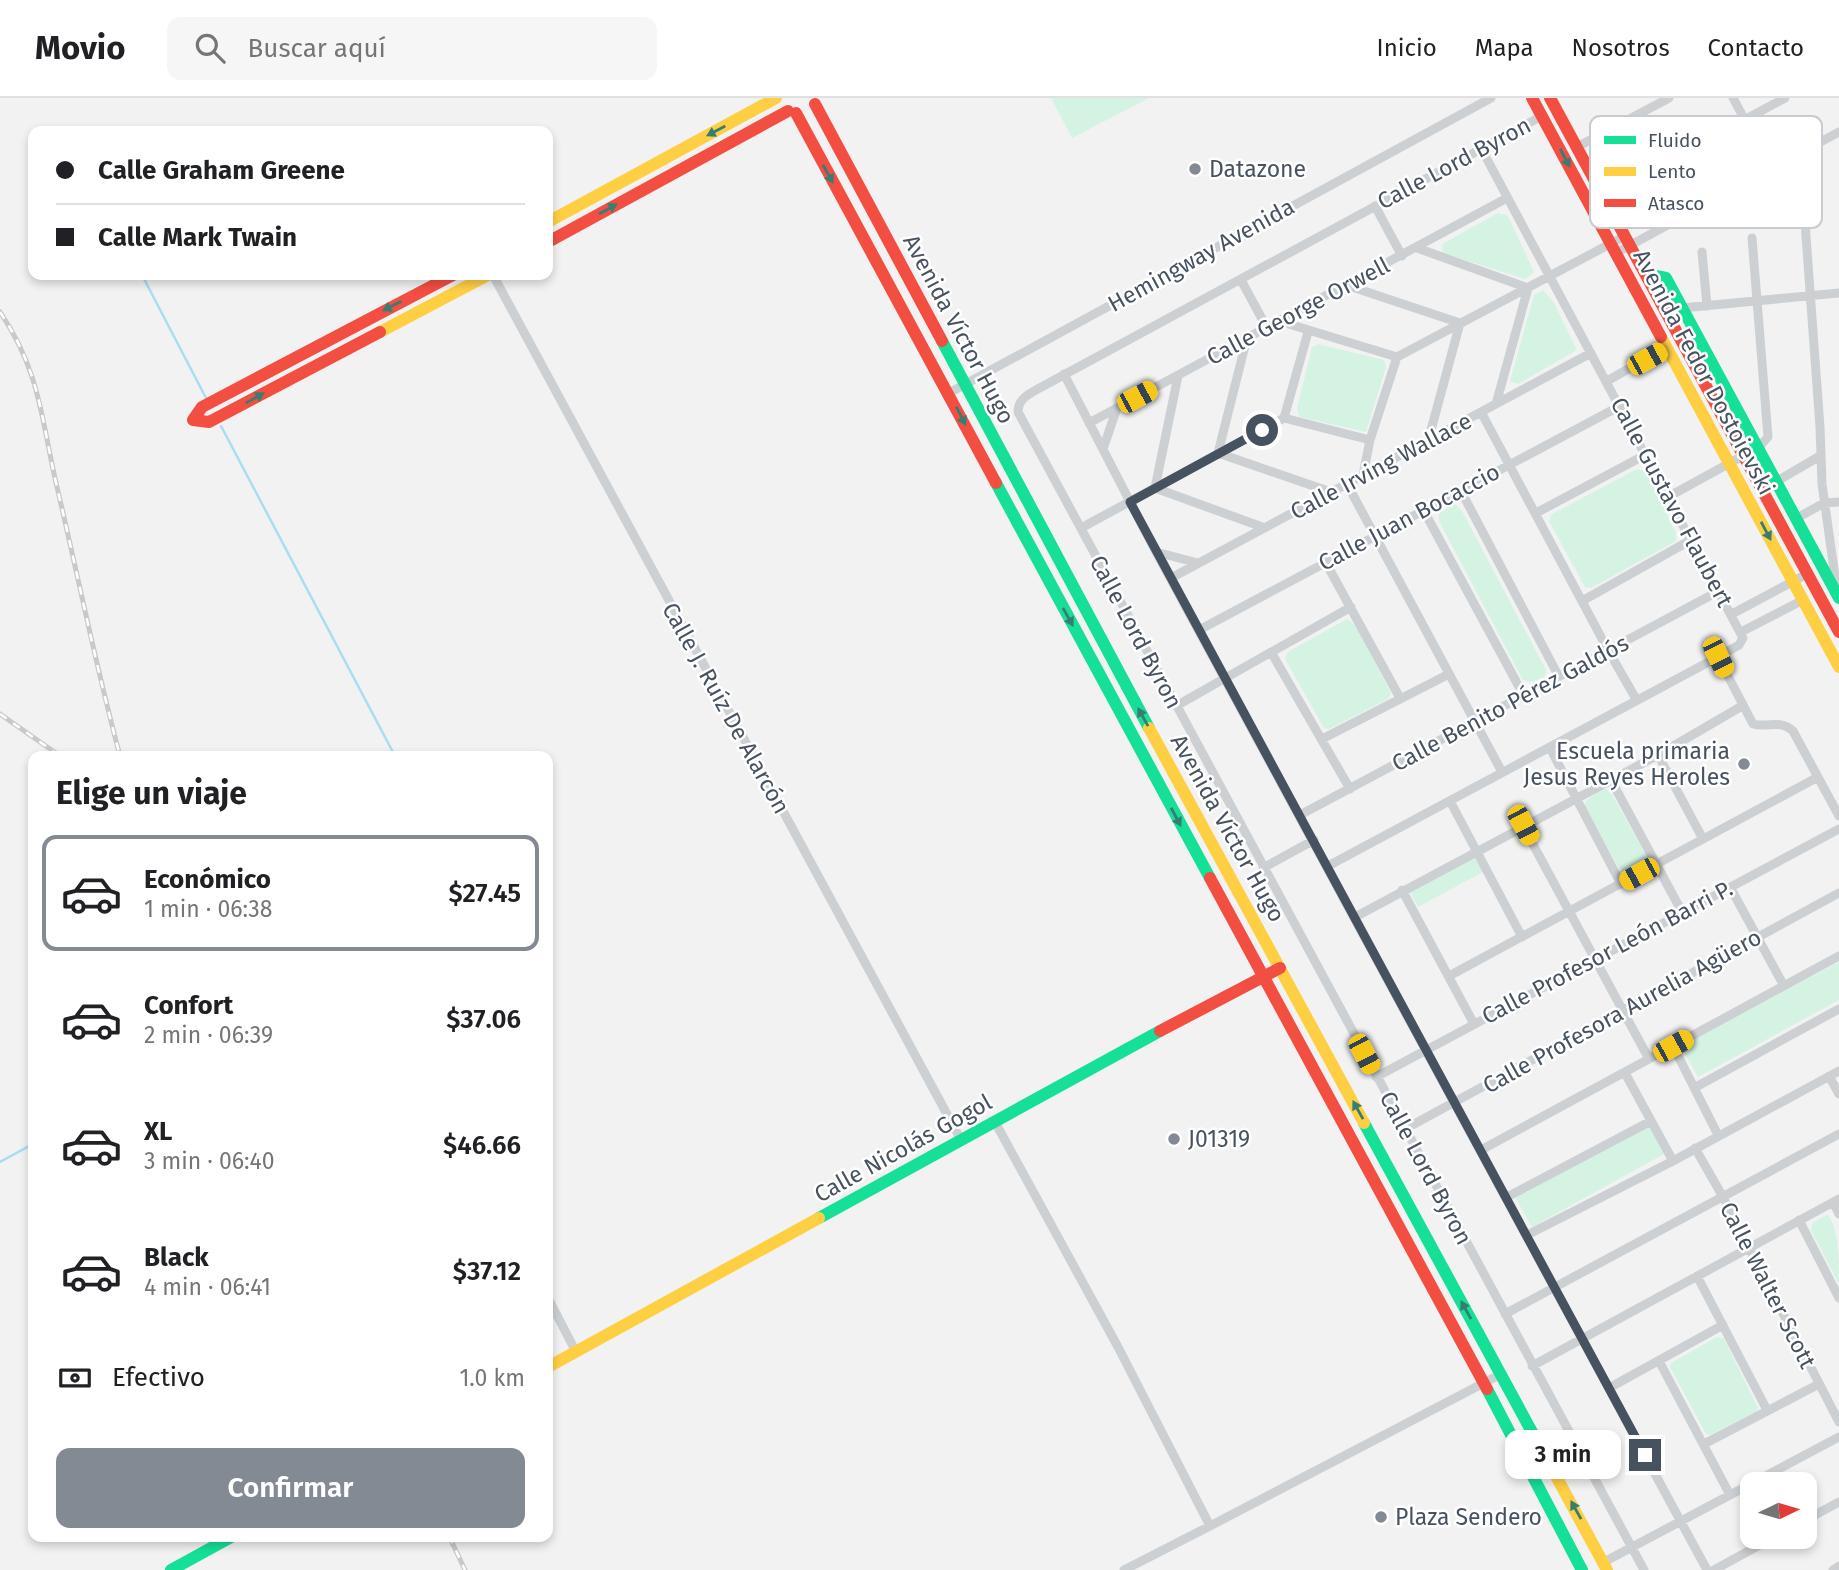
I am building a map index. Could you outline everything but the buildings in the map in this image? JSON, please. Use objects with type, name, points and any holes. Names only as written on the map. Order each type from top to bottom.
[{"type":"street","name":"Avenida Víctor Hugo","points":[[777,98],[792,112],[949,393],[1262,977],[1585,1569]]},
{"type":"street","points":[[553,219],[777,98]]},
{"type":"street","name":"Hemingway Avenida","points":[[949,393],[1491,98]]},
{"type":"street","name":"Avenida Fedor Dostoievski","points":[[1532,98],[1590,205]]},
{"type":"street","name":"Avenida Fedor Dostoievski","points":[[1550,98],[1590,172]]},
{"type":"street","points":[[1635,116],[1669,98]]},
{"type":"street","points":[[1732,98],[1742,116]]},
{"type":"street","points":[[1752,116],[1786,98]]},
{"type":"street","name":"Avenida Víctor Hugo","points":[[816,101],[964,385],[1606,1566]]},
{"type":"street","points":[[553,239],[792,112],[807,111],[816,101]]},
{"type":"street","name":"Calle Lord Byron","points":[[1542,116],[1064,374],[1023,398],[1018,412],[1644,1570]]},
{"type":"street","points":[[1822,141],[1839,132]]},
{"type":"street","points":[[1577,147],[1590,140]]},
{"type":"street","name":"Calle Gustavo Flaubert","points":[[1481,149],[1741,632],[1742,642],[1718,657]]},
{"type":"street","name":"Calle George Orwell","points":[[1089,423],[1507,198]]},
{"type":"street","points":[[1375,206],[1402,256]]},
{"type":"street","name":"Avenida Fedor Dostoievski","points":[[1602,228],[1839,667]]},
{"type":"street","name":"Avenida Fedor Dostoievski","points":[[1621,228],[1839,632]]},
{"type":"street","points":[[1279,321],[1396,357],[1551,276],[1654,228]]},
{"type":"street","points":[[1805,228],[1824,503],[1838,597]]},
{"type":"street","points":[[1668,497],[1766,441],[1769,428],[1752,238]]},
{"type":"street","points":[[1416,248],[1528,288]]},
{"type":"street","points":[[1702,252],[1707,306]]},
{"type":"street","points":[[1646,274],[1666,278],[1759,446],[1838,597]]},
{"type":"street","points":[[1241,279],[1267,328]]},
{"type":"street","points":[[443,280],[202,407],[193,420],[209,422],[480,280]]},
{"type":"street","name":"Calle J. Ruíz De Alarcón","points":[[493,280],[961,1140]]},
{"type":"street","points":[[1346,285],[1460,323]]},
{"type":"street","points":[[895,298],[913,288]]},
{"type":"street","points":[[1496,404],[1528,288]]},
{"type":"street","points":[[1682,308],[1839,293]]},
{"type":"street","points":[[1428,441],[1460,323]]},
{"type":"street","points":[[1284,418],[1308,332]]},
{"type":"street","points":[[1218,453],[1248,338]]},
{"type":"street","points":[[1606,381],[1667,348]]},
{"type":"street","name":"Calle Irving Wallace","points":[[1171,578],[1591,353]]},
{"type":"street","points":[[1363,475],[1370,440],[1396,357]]},
{"type":"street","points":[[1064,374],[1156,552],[1707,1570]]},
{"type":"street","points":[[1155,488],[1178,376]]},
{"type":"street","points":[[227,395],[234,409]]},
{"type":"street","name":"Calle Juan Bocaccio","points":[[1199,630],[1620,405]]},
{"type":"street","points":[[1103,449],[1117,408]]},
{"type":"street","points":[[1481,412],[1636,699]]},
{"type":"street","points":[[1081,528],[1284,418],[1370,440]]},
{"type":"street","points":[[1218,453],[1331,492]]},
{"type":"street","points":[[1536,513],[1646,455]]},
{"type":"street","points":[[1777,481],[1820,456]]},
{"type":"street","points":[[1347,484],[1502,772]]},
{"type":"street","points":[[1155,488],[1265,528]]},
{"type":"street","points":[[1461,491],[1559,677]]},
{"type":"street","points":[[1797,518],[1824,503],[1839,502]]},
{"type":"street","points":[[1424,512],[1524,695]]},
{"type":"street","points":[[1582,601],[1692,540]]},
{"type":"street","points":[[1156,552],[1198,563]]},
{"type":"street","points":[[1326,563],[1400,698]]},
{"type":"street","points":[[1732,614],[1807,574]]},
{"type":"street","name":"Calle Benito Pérez Galdós","points":[[1300,815],[1719,591]]},
{"type":"street","points":[[1741,632],[1803,600]]},
{"type":"street","points":[[1176,706],[1350,607]]},
{"type":"street","points":[[1271,652],[1350,789]]},
{"type":"street","points":[[1328,866],[1718,657],[1753,724],[1787,725],[1793,731],[1839,816]]},
{"type":"street","points":[[1322,739],[1449,674]]},
{"type":"street","points":[[1354,917],[1658,755],[1742,706]]},
{"type":"street","points":[[1550,748],[1621,884]]},
{"type":"street","points":[[1658,755],[1703,839]]},
{"type":"street","points":[[1449,976],[1818,777]]},
{"type":"street","points":[[1611,780],[1682,912]]},
{"type":"street","points":[[1450,801],[1522,937]]},
{"type":"street","points":[[1523,825],[1649,1059]]},
{"type":"street","name":"Calle Profesor León Barri P.","points":[[1376,1077],[1839,829]]},
{"type":"street","points":[[1263,868],[1314,840]]},
{"type":"street","points":[[1730,887],[1784,986]]},
{"type":"street","points":[[1402,890],[1474,1024]]},
{"type":"street","name":"Calle Profesora Aurelia Agüero","points":[[1405,1129],[1839,893]]},
{"type":"street","points":[[1481,1150],[1839,956]]},
{"type":"street","name":"Calle Nicolás Gogol","points":[[553,1364],[1280,968]]},
{"type":"street","points":[[1694,1088],[1839,1009]]},
{"type":"street","points":[[1673,1046],[1718,1135]]},
{"type":"street","points":[[1527,1235],[1839,1071]]},
{"type":"street","points":[[1625,1073],[1672,1161]]},
{"type":"street","points":[[1829,1076],[1839,1094]]},
{"type":"street","points":[[1507,1197],[1651,1121]]},
{"type":"street","points":[[995,1122],[1118,1347],[1210,1526]]},
{"type":"street","points":[[1505,1314],[1839,1134]]},
{"type":"street","name":"Calle Walter Scott","points":[[1695,1148],[1723,1196],[1839,1422]]},
{"type":"street","points":[[1532,1366],[1836,1200],[1839,1214]]},
{"type":"street","points":[[1799,1220],[1839,1298]]},
{"type":"street","points":[[1697,1276],[1767,1410]]},
{"type":"street","points":[[553,1308],[576,1352]]},
{"type":"street","points":[[1609,1388],[1723,1325]]},
{"type":"street","points":[[1659,1361],[1730,1496]]},
{"type":"street","points":[[1124,1570],[1501,1374]]},
{"type":"street","points":[[1704,1444],[1819,1384]]},
{"type":"street","points":[[1606,1566],[1631,1548],[1839,1437]]},
{"type":"street","points":[[1817,1514],[1839,1502]]},
{"type":"street","points":[[171,1570],[222,1542]]},
{"type":"street","points":[[1714,1570],[1752,1549]]},
{"type":"street","points":[[1833,1570],[1839,1566]]},
{"type":"green space","points":[[1051,98],[1149,98],[1072,138]]},
{"type":"green space","points":[[1498,213],[1508,216],[1534,272],[1525,279],[1443,253],[1442,244]]},
{"type":"green space","points":[[1543,290],[1554,303],[1577,350],[1518,384],[1510,381],[1534,295]]},
{"type":"green space","points":[[1318,344],[1384,360],[1386,367],[1366,432],[1300,417],[1297,409],[1312,347]]},
{"type":"green space","points":[[1637,469],[1646,471],[1676,533],[1676,541],[1591,588],[1585,587],[1549,521],[1552,514]]},
{"type":"green space","points":[[1455,504],[1462,511],[1546,670],[1545,677],[1531,682],[1523,680],[1439,521],[1439,513]]},
{"type":"green space","points":[[1347,619],[1356,626],[1391,693],[1388,699],[1329,729],[1324,728],[1285,659],[1288,652]]},
{"type":"green space","points":[[1603,788],[1610,791],[1647,857],[1624,871],[1618,867],[1584,805]]},
{"type":"green space","points":[[1473,855],[1483,872],[1418,907],[1409,890]]},
{"type":"green space","points":[[1839,962],[1839,1000],[1698,1077],[1681,1046]]},
{"type":"green space","points":[[1649,1124],[1664,1154],[1532,1227],[1515,1197]]},
{"type":"green space","points":[[1827,1215],[1836,1236],[1839,1284],[1811,1230],[1812,1223]]},
{"type":"green space","points":[[1717,1337],[1724,1339],[1758,1408],[1757,1411],[1710,1435],[1706,1434],[1670,1367],[1671,1363]]},
{"type":"waterway","points":[[145,280],[206,398]]},
{"type":"waterway","points":[[221,426],[392,751]]},
{"type":"waterway","points":[[0,1162],[28,1147]]},
{"type":"railway","points":[[0,312],[24,356],[38,397],[119,751]]},
{"type":"railway","points":[[0,714],[53,751]]},
{"type":"railway","points":[[452,1542],[465,1570]]},
{"type":"traffic: fast","points":[[1646,274],[1666,278],[1839,598]]},
{"type":"traffic: fast","points":[[942,341],[1149,728]]},
{"type":"traffic: fast","points":[[996,483],[1210,878]]},
{"type":"traffic: fast","points":[[819,1218],[1160,1031]]},
{"type":"traffic: fast","points":[[1364,1123],[1538,1443]]},
{"type":"traffic: fast","points":[[1487,1389],[1582,1570]]},
{"type":"traffic: fast","points":[[171,1570],[222,1542]]},
{"type":"traffic: slow","points":[[553,219],[776,98]]},
{"type":"traffic: slow","points":[[380,332],[479,280]]},
{"type":"traffic: slow","points":[[1661,337],[1839,667]]},
{"type":"traffic: slow","points":[[1149,728],[1364,1123]]},
{"type":"traffic: slow","points":[[553,1364],[819,1218]]},
{"type":"traffic: slow","points":[[1538,1443],[1607,1570]]},
{"type":"traffic: jam","points":[[1532,98],[1590,205]]},
{"type":"traffic: jam","points":[[1550,98],[1590,172]]},
{"type":"traffic: jam","points":[[815,104],[942,341]]},
{"type":"traffic: jam","points":[[553,239],[788,111]]},
{"type":"traffic: jam","points":[[796,113],[996,483]]},
{"type":"traffic: jam","points":[[1602,228],[1661,337]]},
{"type":"traffic: jam","points":[[1620,228],[1839,632]]},
{"type":"traffic: jam","points":[[380,332],[209,422],[193,420],[202,407],[443,280]]},
{"type":"traffic: jam","points":[[1210,878],[1487,1389]]},
{"type":"traffic: jam","points":[[1160,1031],[1280,968]]},
{"type":"place","name":"Datazone","points":[[1195,169]]},
{"type":"place","name":"Escuela primaria Jesus Reyes Heroles","points":[[1744,764]]},
{"type":"place","name":"J01319","points":[[1174,1139]]},
{"type":"place","name":"Plaza Sendero","points":[[1381,1517]]},
{"type":"route","points":[[1262,430],[1130,502],[1645,1455]]}]
